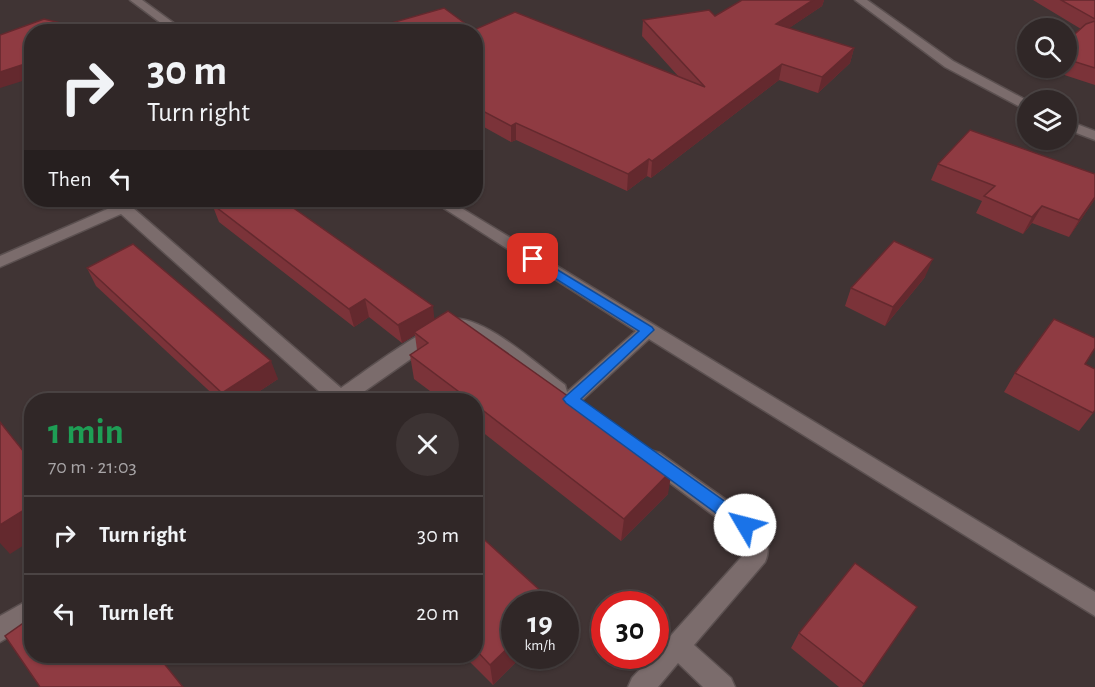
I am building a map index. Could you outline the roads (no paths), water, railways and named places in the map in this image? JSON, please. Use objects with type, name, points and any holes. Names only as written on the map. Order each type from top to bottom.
[{"type":"street","points":[[135,0],[170,24]]},
{"type":"street","points":[[860,0],[949,64],[1017,101]]},
{"type":"street","points":[[1077,129],[1095,136]]},
{"type":"street","points":[[0,262],[122,207],[331,393]]},
{"type":"street","points":[[449,207],[1095,605]]},
{"type":"street","points":[[349,393],[440,332],[458,326],[481,332],[590,413]]},
{"type":"street","points":[[571,399],[648,330]]},
{"type":"street","points":[[638,448],[755,533],[757,555],[641,687]]},
{"type":"street","points":[[0,630],[24,614]]},
{"type":"street","points":[[677,646],[722,687]]}]
